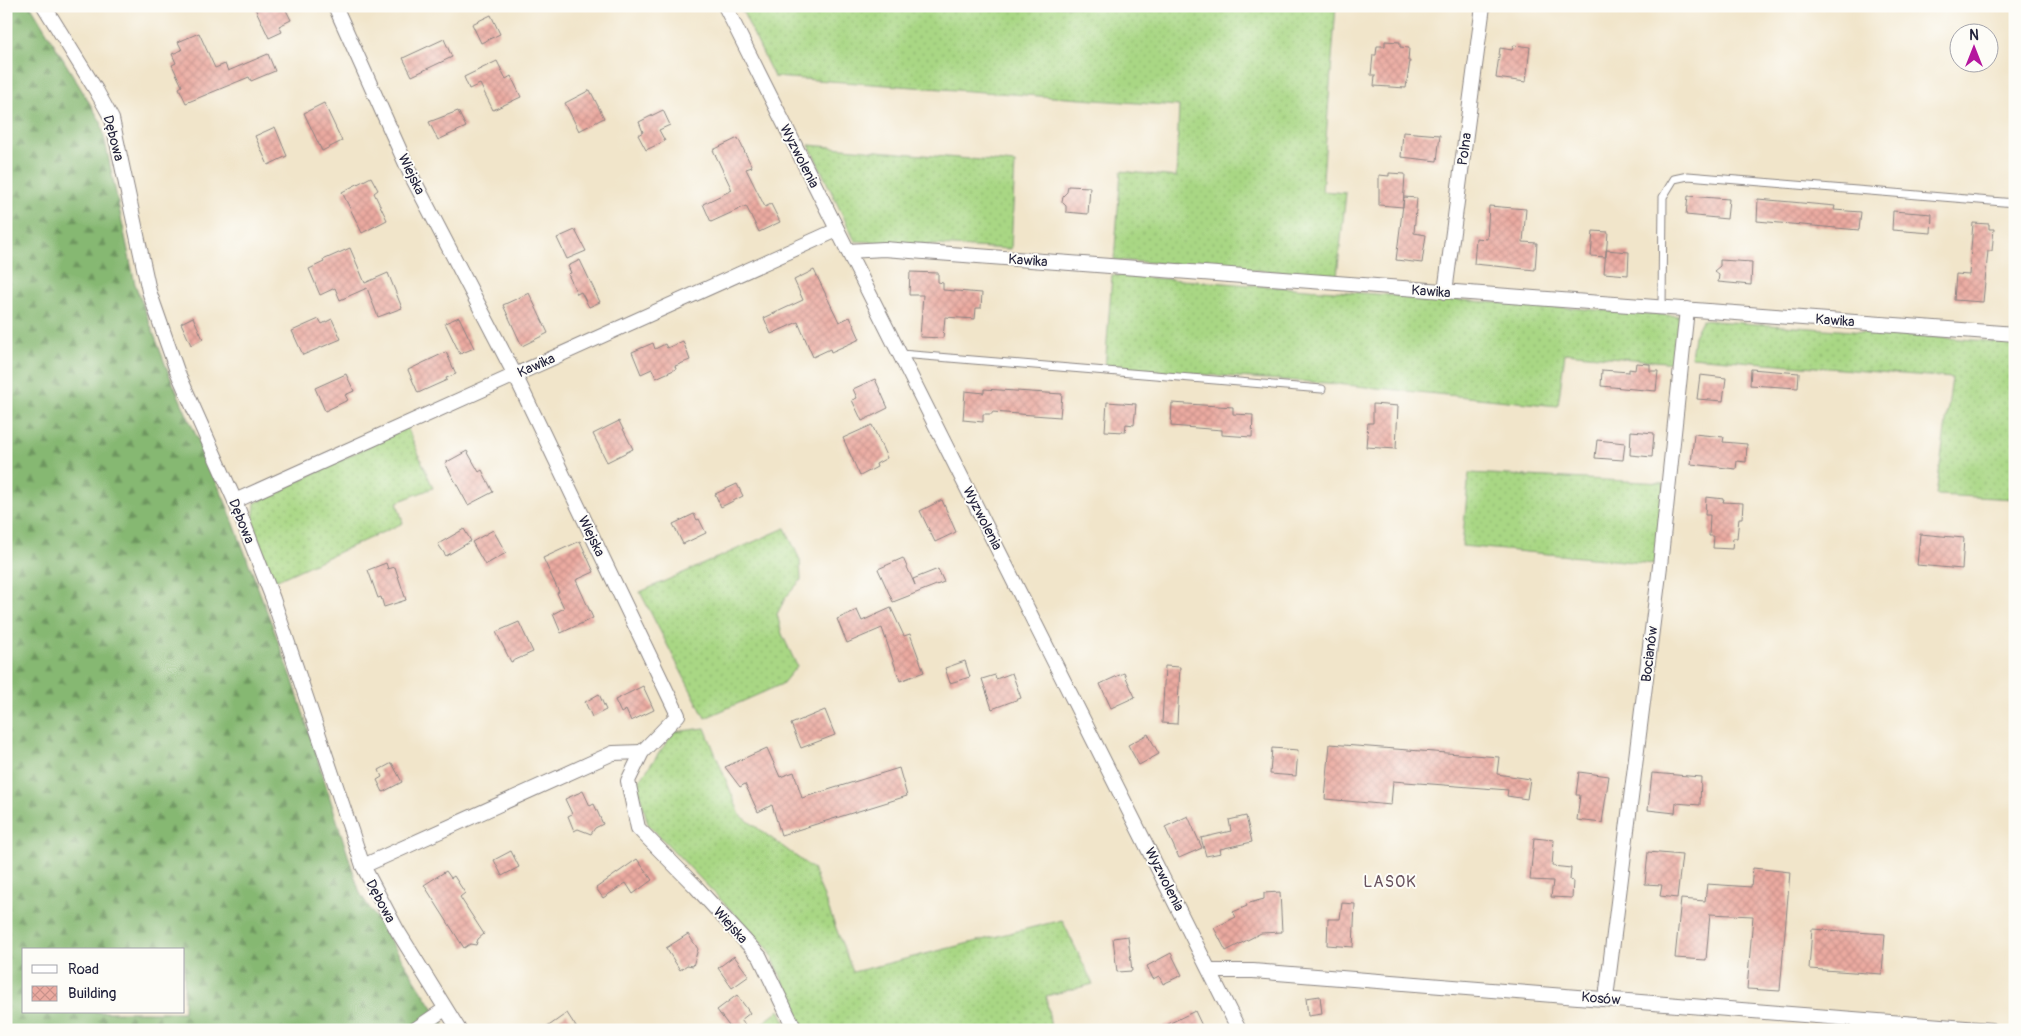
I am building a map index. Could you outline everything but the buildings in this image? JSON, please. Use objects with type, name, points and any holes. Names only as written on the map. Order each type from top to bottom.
[{"type":"street","name":"Dębowa","points":[[44,6],[112,119],[149,291],[177,372],[235,501],[273,599],[363,866],[397,930],[459,1030]]},
{"type":"street","name":"Wiejska","points":[[335,6],[410,173],[515,375],[678,715],[642,752],[628,781],[638,828],[696,887],[760,957],[795,1030]]},
{"type":"street","name":"Wyzwolenia","points":[[725,6],[1240,1030]]},
{"type":"street","name":"Polna","points":[[1445,292],[1483,6]]},
{"type":"street","name":"Kawika","points":[[235,501],[837,230]]},
{"type":"street","name":"Kawika","points":[[848,251],[884,249],[2015,334]]},
{"type":"street","name":"Bocianów","points":[[1606,998],[1667,511],[1687,309]]},
{"type":"street","points":[[363,866],[613,753],[642,752]]},
{"type":"street","name":"Kosów","points":[[1211,971],[1253,970],[1991,1030]]},
{"type":"street","points":[[414,1030],[445,1009]]},
{"type":"lane","points":[[1662,307],[1663,197],[1674,179],[1688,176],[2015,203]]},
{"type":"lane","points":[[900,354],[1322,389]]},
{"type":"green space","points":[[6,6],[31,6],[101,122],[135,284],[169,374],[228,508],[292,678],[360,893],[447,1030],[6,1030]]},
{"type":"green space","points":[[740,6],[1336,6],[1322,191],[1346,193],[1337,276],[1114,260],[1121,171],[1176,177],[1179,106],[774,77]]},
{"type":"green space","points":[[809,145],[1015,163],[1011,249],[855,241]]},
{"type":"green space","points":[[1112,275],[1681,316],[1677,363],[1565,353],[1558,406],[1326,383],[1105,368]]},
{"type":"green space","points":[[1702,320],[2015,343],[2015,499],[1936,495],[1952,378],[1691,357],[1694,336]]},
{"type":"green space","points":[[407,427],[433,488],[397,502],[403,523],[273,582],[253,524],[255,503]]},
{"type":"green space","points":[[1469,473],[1664,483],[1655,564],[1462,546]]},
{"type":"green space","points":[[785,528],[800,560],[801,580],[786,597],[777,614],[782,634],[797,666],[782,684],[705,718],[640,592]]},
{"type":"green space","points":[[705,728],[740,815],[813,869],[853,972],[1062,920],[1093,984],[1046,996],[1051,1029],[1046,1030],[805,1030],[769,950],[648,824],[637,784],[674,732]]},
{"type":"green space","points":[[779,1010],[789,1030],[753,1030],[776,1013]]},
{"type":"district","name":"LASOK","points":[[1390,881]]}]
